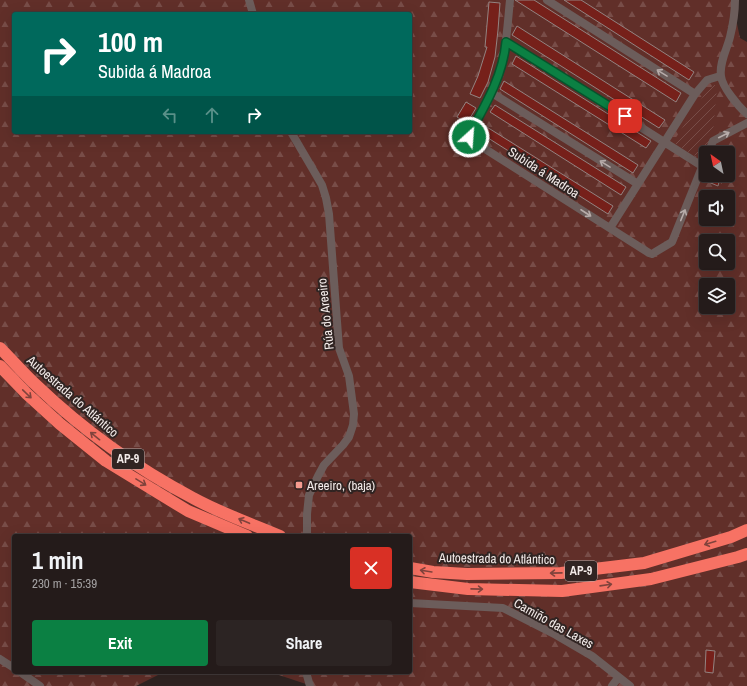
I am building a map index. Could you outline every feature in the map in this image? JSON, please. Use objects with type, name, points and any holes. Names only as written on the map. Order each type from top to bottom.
[{"type":"highway","name":"Autoestrada do Atlántico","points":[[0,348],[36,385],[113,450],[150,474],[195,499],[275,534]]},
{"type":"highway","name":"Autoestrada do Atlántico","points":[[0,366],[27,394],[60,424],[106,461],[188,510],[242,534]]},
{"type":"highway","name":"Autoestrada do Atlántico","points":[[412,568],[433,572],[467,574],[561,573],[644,563],[731,537],[747,530]]},
{"type":"highway","name":"AP-9","points":[[412,582],[468,589],[562,591],[651,579],[747,554]]},
{"type":"street","points":[[249,0],[252,12]]},
{"type":"street","name":"Subida á Madroa","points":[[510,0],[502,66],[492,93],[470,133],[469,137],[471,140],[652,254],[670,244],[699,173]]},
{"type":"street","points":[[546,0],[695,94]]},
{"type":"street","points":[[735,0],[734,17],[720,76],[729,92],[747,114]]},
{"type":"street","points":[[506,42],[699,164]]},
{"type":"street","points":[[610,228],[695,94],[707,80],[720,76]]},
{"type":"street","points":[[492,93],[638,184]]},
{"type":"street","points":[[711,146],[713,141],[747,123]]},
{"type":"street","name":"Rúa do Areeiro","points":[[292,134],[322,185],[326,198],[329,214],[339,348],[348,376],[354,414],[353,425],[349,437],[344,445],[324,465],[309,495],[307,534]]},
{"type":"street","name":"Camiño das Laxes","points":[[412,603],[503,608],[556,635],[592,656],[630,686]]},
{"type":"street","points":[[0,658],[12,667]]},
{"type":"street","points":[[23,674],[40,686]]},
{"type":"street","points":[[307,674],[310,686]]},
{"type":"street","points":[[612,686],[618,678]]},
{"type":"green space","points":[[0,0],[732,0],[740,38],[747,42],[747,686],[312,686],[276,674],[412,674],[412,534],[12,534],[12,674],[160,674],[136,686],[0,686]]},
{"type":"green space","points":[[714,85],[717,86],[713,132],[707,146],[699,146],[699,158],[673,142],[708,89]]},
{"type":"building","points":[[515,0],[534,0],[681,93],[676,102]]},
{"type":"building","points":[[564,0],[581,0],[694,72],[689,80]]},
{"type":"building","points":[[489,2],[500,3],[498,30],[495,57],[488,82],[480,98],[470,94],[478,76],[487,47],[485,47]]},
{"type":"building","points":[[517,26],[665,120],[659,128],[512,35]]},
{"type":"building","points":[[516,56],[651,141],[646,148],[512,64]]},
{"type":"building","points":[[504,81],[638,165],[633,173],[500,89]]},
{"type":"building","points":[[466,102],[476,108],[467,123],[457,117]]},
{"type":"building","points":[[495,105],[626,187],[621,195],[490,112]]},
{"type":"building","points":[[482,124],[613,206],[608,214],[477,131]]},
{"type":"building","points":[[708,182],[719,182],[718,186]]},
{"type":"building","points":[[706,650],[715,651],[713,673],[705,672]]},
{"type":"place","name":"Areeiro, (baja)","points":[[299,485]]},
{"type":"route","points":[[469,137],[496,85],[502,66],[506,42],[625,116]]}]
